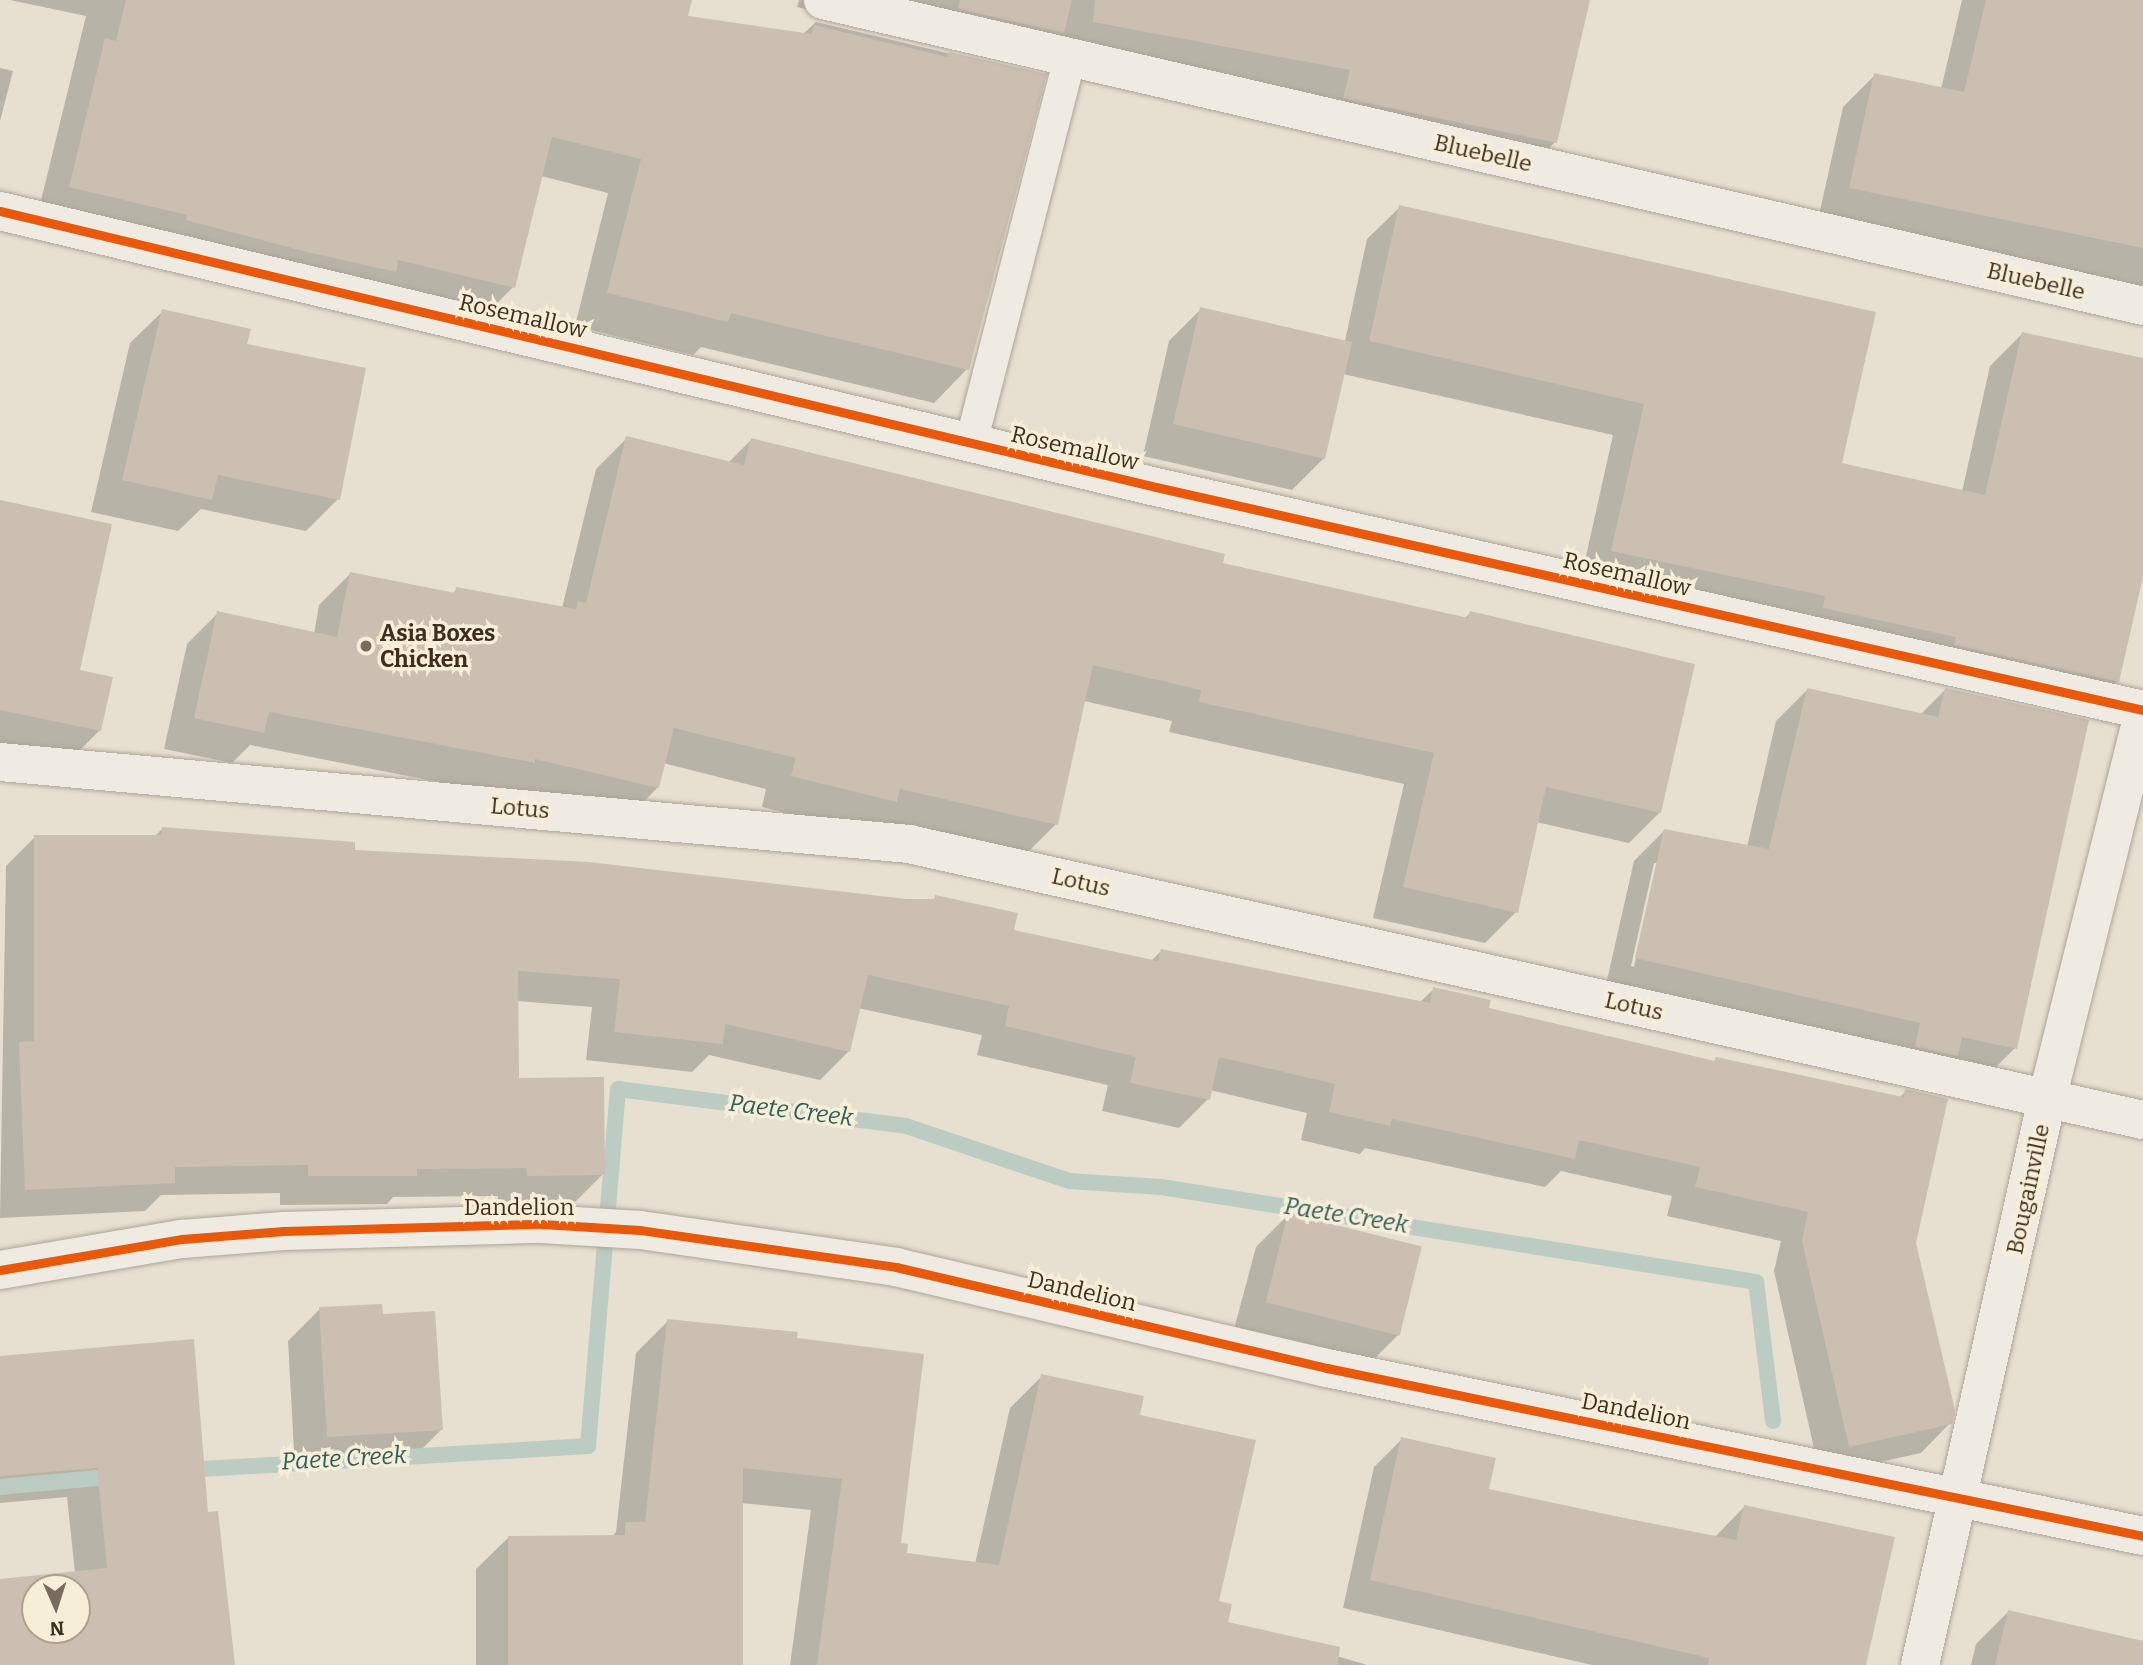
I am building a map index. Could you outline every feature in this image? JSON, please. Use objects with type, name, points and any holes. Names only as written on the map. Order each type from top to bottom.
[{"type":"street","name":"Bluebelle","points":[[823,0],[2143,306]]},
{"type":"street","name":"Rosemallow","points":[[0,211],[971,443],[2143,713]]},
{"type":"street","name":"Bougainville","points":[[1920,1665],[1962,1495],[2048,1099],[2143,713]]},
{"type":"street","name":"Lotus","points":[[0,762],[909,844],[2143,1119]]},
{"type":"street","name":"Dandelion","points":[[0,1270],[182,1239],[284,1231],[542,1224],[640,1230],[896,1266],[1327,1368],[1962,1495],[2143,1536]]},
{"type":"lane","points":[[971,443],[1070,57]]},
{"type":"building","points":[[126,0],[692,0],[688,16],[812,34],[814,25],[947,57],[949,52],[1047,74],[969,370],[731,313],[728,322],[607,293],[641,159],[552,137],[515,288],[398,260],[396,272],[307,252],[186,220],[187,215],[69,187],[105,38],[116,41]]},
{"type":"building","points":[[960,0],[1072,0],[1064,33],[958,9]]},
{"type":"building","points":[[1095,0],[1590,0],[1557,143],[1343,98],[1350,70],[1093,22]]},
{"type":"building","points":[[1986,0],[2143,0],[2143,248],[1849,188],[1874,73],[1964,92]]},
{"type":"building","points":[[1399,205],[1876,312],[1842,463],[1985,495],[2022,332],[2143,358],[2143,577],[2119,682],[1954,645],[1956,637],[1823,608],[1825,596],[1611,551],[1644,404],[1369,341]]},
{"type":"building","points":[[1200,307],[1352,342],[1325,459],[1173,424]]},
{"type":"building","points":[[162,309],[251,329],[247,344],[366,368],[340,500],[218,475],[212,500],[122,480]]},
{"type":"building","points":[[626,436],[744,465],[751,438],[1225,554],[1223,563],[1468,618],[1470,611],[1695,664],[1661,813],[1546,787],[1518,913],[1403,887],[1434,753],[1199,702],[1201,690],[1093,665],[1058,825],[900,789],[897,802],[791,776],[796,758],[674,728],[659,788],[535,759],[535,763],[269,712],[264,733],[194,718],[217,611],[337,637],[350,572],[455,593],[456,587],[576,609],[578,601],[586,603]]},
{"type":"building","points":[[0,500],[112,524],[80,670],[113,677],[101,731],[0,710]]},
{"type":"building","points":[[1807,688],[1938,717],[1945,688],[2089,720],[2017,1049],[1962,1037],[1958,1056],[1915,1047],[1920,1023],[1635,958],[1664,829],[1769,849]]},
{"type":"building","points":[[162,827],[355,842],[355,850],[589,862],[906,899],[935,899],[935,895],[1018,913],[1014,930],[1158,961],[1161,949],[1430,1003],[1433,987],[1491,1000],[1489,1008],[1715,1061],[1716,1057],[1903,1097],[1905,1089],[1948,1099],[1916,1243],[1955,1410],[1952,1424],[1849,1447],[1802,1241],[1808,1212],[1695,1187],[1700,1167],[1579,1140],[1575,1159],[1392,1119],[1390,1126],[1329,1112],[1335,1084],[1219,1057],[1210,1100],[1130,1083],[1136,1057],[1005,1026],[1009,1006],[868,975],[850,1052],[725,1024],[723,1044],[614,1032],[620,979],[518,971],[519,1078],[604,1077],[605,1175],[527,1176],[526,1168],[417,1169],[417,1176],[308,1176],[308,1165],[175,1167],[175,1183],[25,1190],[19,1042],[34,1041],[34,835],[161,835]]},
{"type":"building","points":[[1288,1213],[1422,1246],[1400,1336],[1266,1302]]},
{"type":"building","points":[[382,1304],[383,1314],[435,1311],[443,1430],[327,1437],[319,1307]]},
{"type":"building","points":[[667,1319],[798,1332],[797,1338],[924,1354],[901,1543],[908,1544],[907,1553],[999,1565],[1041,1374],[1144,1396],[1140,1415],[1256,1440],[1219,1601],[1232,1604],[1228,1622],[1340,1647],[1338,1665],[817,1665],[842,1479],[743,1468],[743,1665],[508,1665],[508,1536],[625,1535],[625,1522],[645,1522]]},
{"type":"building","points":[[194,1339],[208,1512],[218,1511],[235,1665],[0,1665],[0,1579],[21,1577],[21,1644],[91,1644],[91,1574],[49,1574],[107,1568],[97,1468],[0,1476],[0,1356]]},
{"type":"building","points":[[1401,1437],[1496,1458],[1489,1489],[1624,1518],[1736,1540],[1744,1505],[1895,1537],[1866,1665],[1708,1665],[1709,1658],[1370,1580]]},
{"type":"building","points":[[2008,1610],[2143,1641],[2143,1665],[1995,1665]]},
{"type":"waterway","name":"Paete Creek","points":[[186,1470],[588,1446],[618,1089],[906,1126],[1069,1181],[1161,1187],[1756,1282],[1773,1421]]},
{"type":"waterway","name":"Paete Creek","points":[[0,1487],[118,1476]]},
{"type":"cycle path","points":[[0,211],[1156,487],[2143,710]]},
{"type":"cycle path","points":[[0,1270],[182,1239],[284,1231],[542,1224],[640,1230],[896,1267],[1327,1368],[2143,1536]]},
{"type":"place","name":"Asia Boxes Chicken","points":[[366,646]]}]
